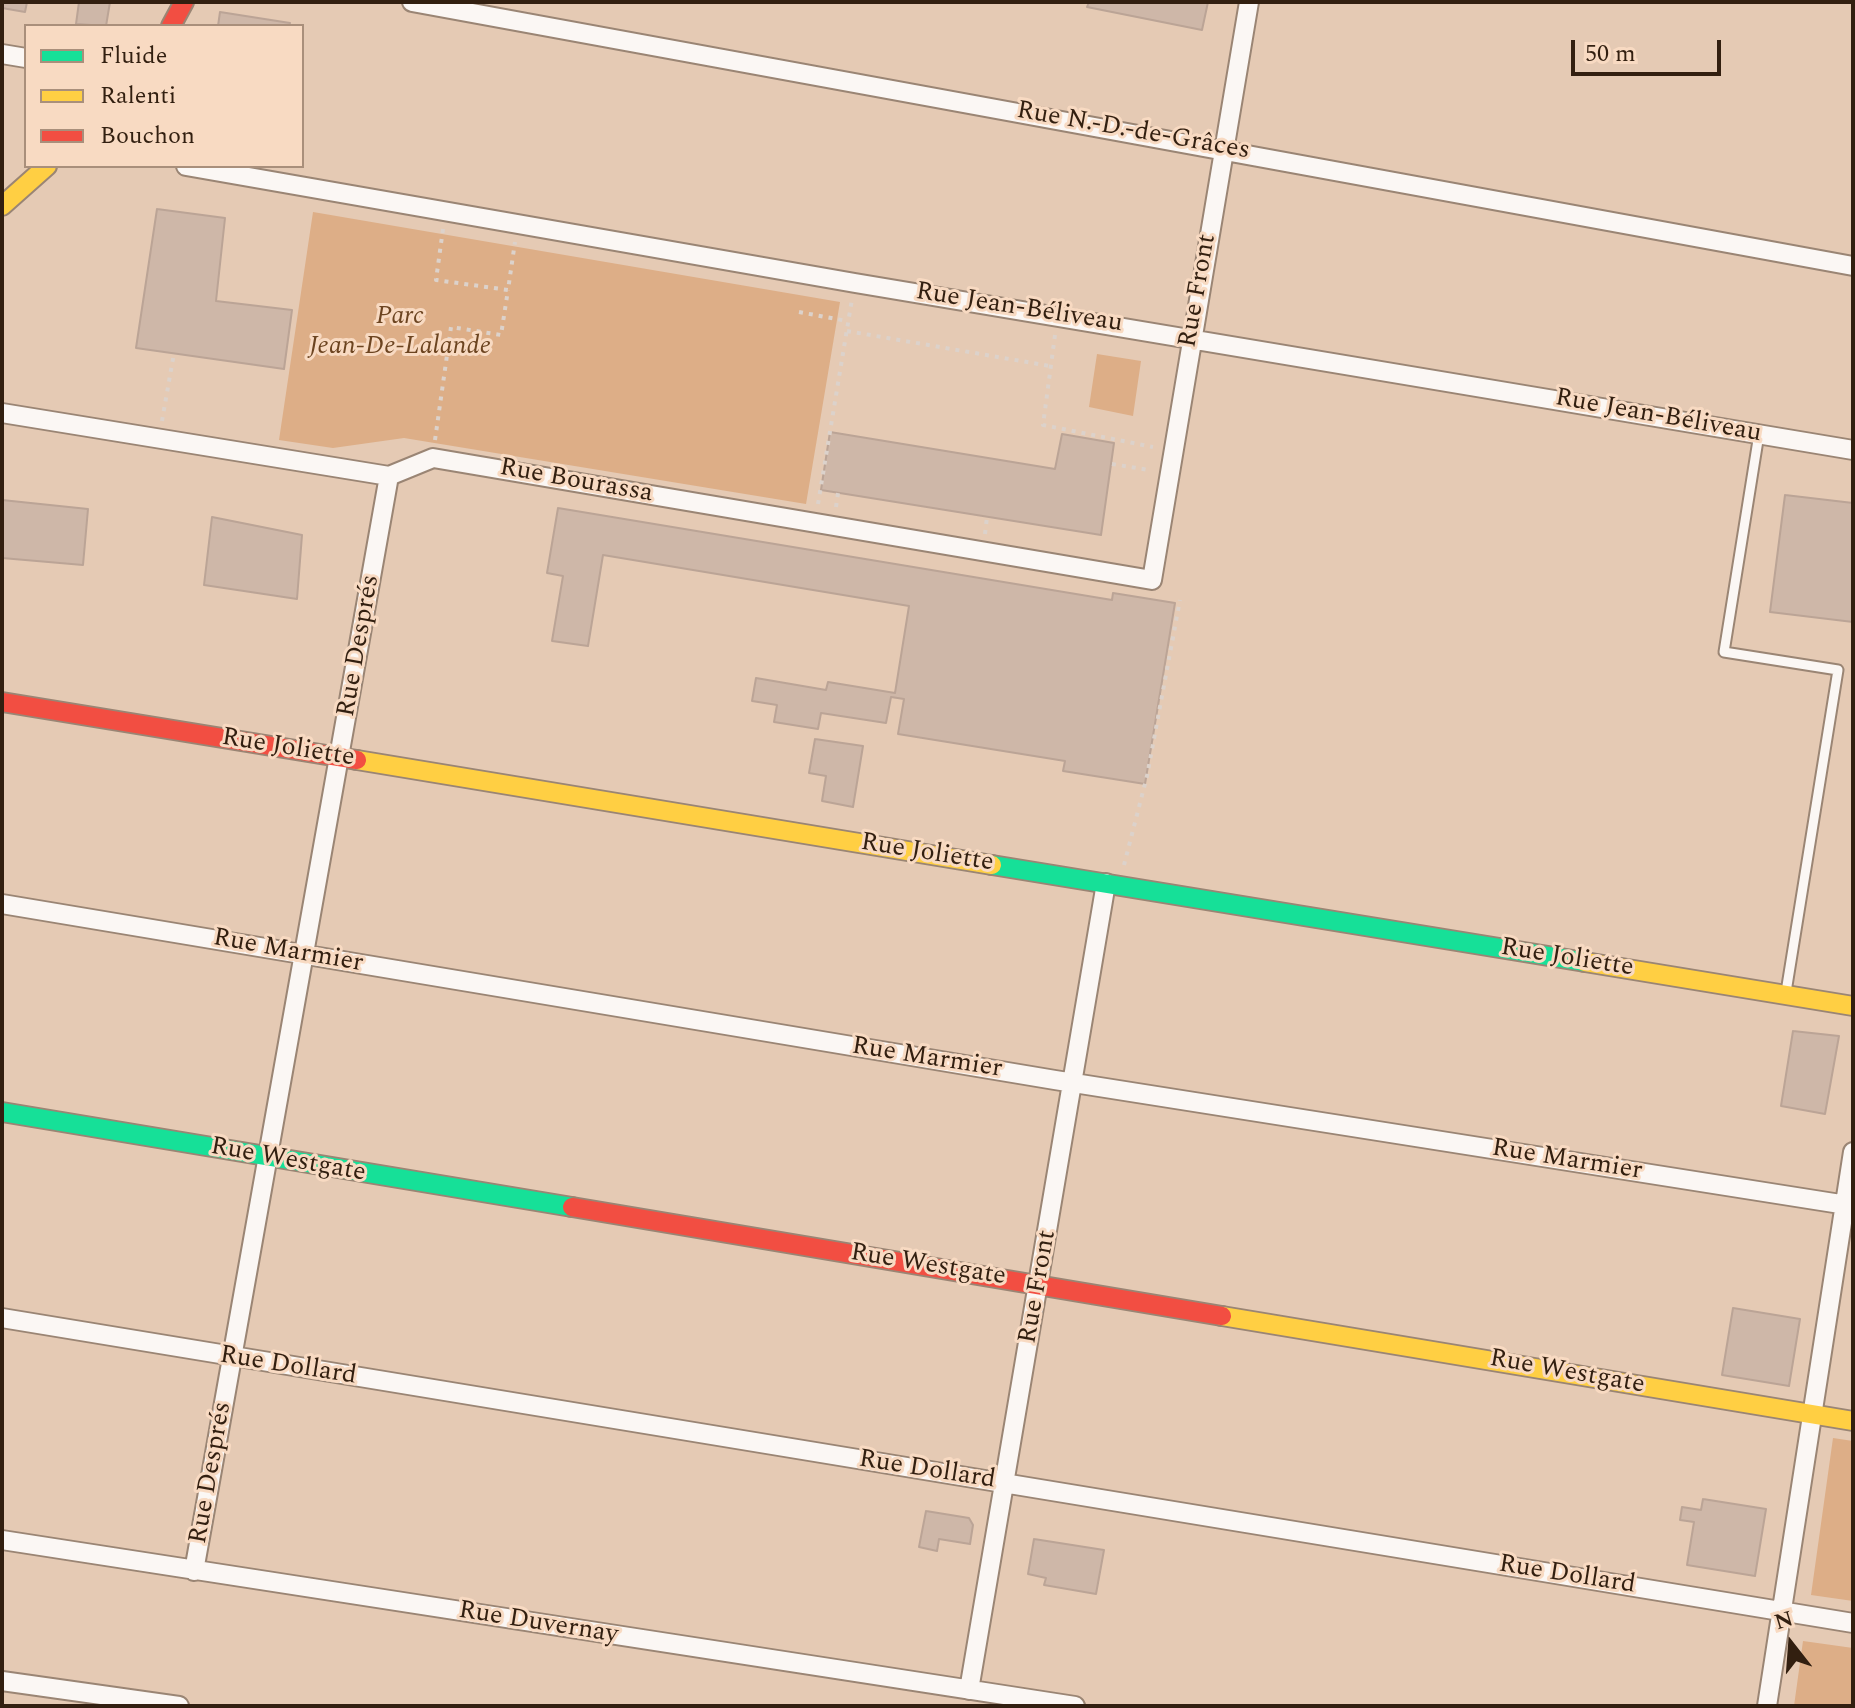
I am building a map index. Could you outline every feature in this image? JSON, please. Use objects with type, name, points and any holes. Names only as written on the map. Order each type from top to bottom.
[{"type":"street","points":[[172,24],[184,2]]},
{"type":"street","name":"Rue N.-D.-de-Grâces","points":[[412,2],[1224,148],[1853,266]]},
{"type":"street","name":"Rue Front","points":[[1152,580],[1249,2]]},
{"type":"street","points":[[2,54],[24,58]]},
{"type":"street","points":[[2,206],[45,168]]},
{"type":"street","name":"Rue Jean-Béliveau","points":[[198,168],[1853,450]]},
{"type":"street","points":[[2,413],[389,476]]},
{"type":"street","name":"Rue Bourassa","points":[[389,476],[433,458],[1152,580]]},
{"type":"street","name":"Rue Després","points":[[194,1571],[389,476]]},
{"type":"street","name":"Rue Joliette","points":[[2,702],[1853,1006]]},
{"type":"street","name":"Rue Front","points":[[969,1690],[1106,883]]},
{"type":"street","name":"Rue Marmier","points":[[2,904],[1073,1083],[1849,1205]]},
{"type":"street","name":"Rue Westgate","points":[[2,1112],[1853,1421]]},
{"type":"street","points":[[1767,1706],[1812,1414],[1849,1205],[1853,1152]]},
{"type":"street","name":"Rue Dollard","points":[[2,1318],[1853,1623]]},
{"type":"street","name":"Rue Duvernay","points":[[2,1540],[1075,1706]]},
{"type":"street","points":[[2,1681],[179,1706]]},
{"type":"lane","points":[[1759,434],[1724,652],[1838,670],[1786,995]]},
{"type":"path","points":[[443,229],[436,280],[508,290]]},
{"type":"path","points":[[435,443],[451,327],[501,335],[515,242]]},
{"type":"path","points":[[818,506],[852,299]]},
{"type":"path","points":[[799,312],[848,321]]},
{"type":"path","points":[[847,331],[1050,366]]},
{"type":"path","points":[[1055,335],[1043,425],[1153,447]]},
{"type":"path","points":[[162,421],[174,353]]},
{"type":"path","points":[[1112,464],[1149,470]]},
{"type":"path","points":[[835,509],[838,493]]},
{"type":"path","points":[[985,534],[987,517]]},
{"type":"path","points":[[1106,883],[1128,861],[1180,600]]},
{"type":"green space","name":"Parc Jean-De-Lalande","points":[[313,212],[840,302],[806,504],[404,438],[333,448],[279,440]]},
{"type":"green space","points":[[1097,354],[1141,361],[1133,416],[1089,407]]},
{"type":"green space","points":[[1833,1438],[1853,1441],[1853,1601],[1811,1595]]},
{"type":"green space","points":[[1803,1641],[1853,1648],[1851,1706],[1794,1706]]},
{"type":"building","points":[[2,2],[27,2],[25,12],[2,8]]},
{"type":"building","points":[[79,2],[110,2],[106,24],[76,24]]},
{"type":"building","points":[[1089,2],[1208,2],[1202,30],[1087,7]]},
{"type":"building","points":[[220,12],[290,23],[290,24],[218,24]]},
{"type":"building","points":[[157,209],[225,218],[216,301],[292,310],[284,369],[136,348]]},
{"type":"building","points":[[830,432],[1055,469],[1062,434],[1114,443],[1101,535],[821,490]]},
{"type":"building","points":[[1785,495],[1853,503],[1853,622],[1770,612]]},
{"type":"building","points":[[2,500],[88,509],[83,565],[2,558]]},
{"type":"building","points":[[558,508],[1112,600],[1113,593],[1175,603],[1145,784],[1063,771],[1065,761],[898,734],[904,699],[891,697],[886,723],[821,713],[818,729],[774,722],[777,705],[752,701],[756,678],[826,690],[828,682],[895,693],[909,606],[603,555],[588,646],[552,641],[563,576],[547,573]]},
{"type":"building","points":[[212,517],[302,535],[297,599],[204,585]]},
{"type":"building","points":[[815,739],[863,746],[853,807],[822,801],[826,776],[809,773]]},
{"type":"building","points":[[1793,1031],[1839,1036],[1825,1114],[1781,1106]]},
{"type":"building","points":[[1733,1308],[1800,1319],[1789,1386],[1722,1375]]},
{"type":"building","points":[[1703,1499],[1766,1509],[1755,1576],[1687,1565],[1694,1522],[1680,1520],[1682,1507],[1701,1510]]},
{"type":"building","points":[[926,1511],[969,1518],[973,1525],[970,1544],[939,1539],[937,1551],[919,1547]]},
{"type":"building","points":[[1034,1539],[1104,1550],[1096,1594],[1044,1585],[1046,1578],[1028,1574]]},
{"type":"traffic: fast","points":[[992,865],[1585,962]]},
{"type":"traffic: fast","points":[[2,1112],[572,1207]]},
{"type":"traffic: slow","points":[[2,206],[45,168]]},
{"type":"traffic: slow","points":[[357,760],[992,865]]},
{"type":"traffic: slow","points":[[1585,962],[1853,1006]]},
{"type":"traffic: slow","points":[[1222,1316],[1853,1421]]},
{"type":"traffic: jam","points":[[172,24],[184,2]]},
{"type":"traffic: jam","points":[[2,702],[357,760]]},
{"type":"traffic: jam","points":[[572,1207],[1222,1316]]}]
